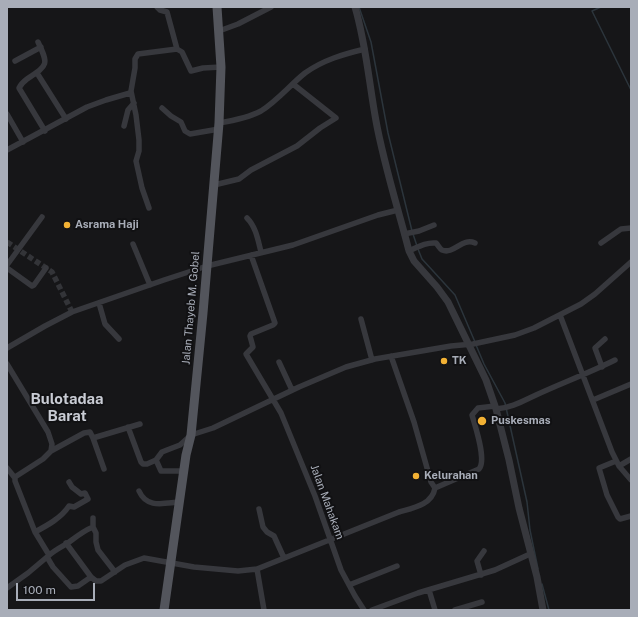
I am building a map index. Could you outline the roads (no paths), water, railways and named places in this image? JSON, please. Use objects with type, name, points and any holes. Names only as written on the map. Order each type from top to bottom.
[{"type":"main road","name":"Jalan Thayeb M. Gobel","points":[[164,610],[184,471],[191,435],[207,266],[219,126],[221,67],[217,7]]},
{"type":"street","points":[[157,7],[160,10],[167,12],[177,49]]},
{"type":"street","points":[[219,31],[238,24],[271,7]]},
{"type":"street","points":[[355,7],[361,26],[376,121],[398,210],[409,233],[409,251],[414,261],[438,287],[474,344],[495,408],[509,460],[518,508],[543,610]]},
{"type":"street","points":[[15,60],[39,45],[45,57],[44,68],[21,84],[19,88],[45,131]]},
{"type":"street","points":[[149,208],[143,192],[136,161],[139,148],[134,103],[131,91],[135,68],[134,59],[137,54],[177,49],[182,52],[191,71],[203,68],[221,67]]},
{"type":"street","points":[[162,108],[181,122],[185,131],[190,134],[219,126],[260,111],[311,70],[330,60],[365,49]]},
{"type":"street","points":[[37,73],[66,119]]},
{"type":"street","points":[[214,185],[239,179],[251,170],[297,146],[320,128],[336,118],[293,84]]},
{"type":"street","points":[[7,150],[45,131],[87,107],[127,94],[131,91]]},
{"type":"street","points":[[124,126],[129,107],[134,103]]},
{"type":"street","points":[[7,114],[23,142]]},
{"type":"street","points":[[7,348],[58,319],[150,285],[207,266],[300,243],[378,215],[398,210]]},
{"type":"street","points":[[42,217],[7,267],[32,286],[46,268]]},
{"type":"street","points":[[247,218],[255,230],[261,252]]},
{"type":"street","points":[[409,233],[419,232],[434,225]]},
{"type":"street","points":[[601,242],[621,229],[631,228]]},
{"type":"street","points":[[409,251],[418,246],[434,242],[444,251],[455,248],[469,241],[475,243]]},
{"type":"street","points":[[133,244],[150,285]]},
{"type":"street","name":"Jalan Mahakam","points":[[251,255],[276,323],[273,326],[251,334],[250,336],[253,347],[246,354],[274,399],[290,433],[331,539],[333,550],[349,585],[364,610]]},
{"type":"street","points":[[128,427],[142,464],[146,464],[156,460],[162,452],[180,445],[191,435],[213,428],[292,390],[346,367],[391,356],[451,346],[474,344],[534,328],[560,315],[595,294],[631,262]]},
{"type":"street","points":[[99,303],[105,324],[119,339]]},
{"type":"street","points":[[560,315],[608,443],[618,463],[631,480]]},
{"type":"street","points":[[361,319],[372,360]]},
{"type":"street","points":[[602,367],[595,348],[605,339]]},
{"type":"street","points":[[391,356],[414,422],[431,482],[435,488]]},
{"type":"street","points":[[66,543],[93,580],[99,582],[125,565],[144,558],[194,567],[238,571],[257,569],[399,512],[422,505],[432,497],[435,488],[478,470],[482,466],[482,458],[472,415],[478,408],[507,408],[615,360]]},
{"type":"street","points":[[280,362],[292,390]]},
{"type":"street","points":[[7,364],[48,432],[52,444],[51,451]]},
{"type":"street","points":[[593,400],[631,384]]},
{"type":"street","points":[[93,438],[140,424]]},
{"type":"street","points":[[14,478],[51,451],[88,431],[91,432],[104,468]]},
{"type":"street","points":[[156,460],[160,471],[184,471]]},
{"type":"street","points":[[631,460],[599,468],[607,495],[618,516],[620,519],[631,516]]},
{"type":"street","points":[[7,468],[14,478],[36,532],[53,567],[71,587],[78,586],[91,577]]},
{"type":"street","points":[[36,532],[57,519],[69,506],[74,507],[88,499],[85,493],[81,494],[73,488],[69,482]]},
{"type":"street","points":[[139,491],[146,501],[152,504],[180,502]]},
{"type":"street","points":[[259,509],[263,527],[266,532],[274,536],[284,558]]},
{"type":"street","points":[[94,518],[92,528],[96,533],[98,550],[115,572]]},
{"type":"street","points":[[7,588],[62,545],[84,531],[92,528]]},
{"type":"street","points":[[481,575],[477,561],[484,551]]},
{"type":"street","points":[[372,610],[429,590],[481,575],[503,567],[530,554]]},
{"type":"street","points":[[349,585],[397,566]]},
{"type":"street","points":[[257,569],[264,610]]},
{"type":"street","points":[[429,590],[435,610]]},
{"type":"street","points":[[455,610],[482,602]]},
{"type":"waterway","points":[[359,7],[371,42],[388,133],[412,231]]},
{"type":"waterway","points":[[601,7],[592,11],[631,90]]},
{"type":"waterway","points":[[413,234],[417,246]]},
{"type":"waterway","points":[[418,249],[422,259],[455,295],[475,342]]},
{"type":"waterway","points":[[476,345],[484,364],[505,403],[527,502],[530,530],[538,569]]},
{"type":"waterway","points":[[542,584],[549,610]]},
{"type":"tunnel","points":[[7,242],[52,272],[72,312]]},
{"type":"place","name":"Asrama Haji","points":[[67,225]]},
{"type":"place","name":"TK","points":[[444,361]]},
{"type":"place","name":"Puskesmas","points":[[482,421]]},
{"type":"place","name":"Kelurahan","points":[[416,476]]},
{"type":"district","name":"Bulotadaa Barat","points":[[67,408]]}]
